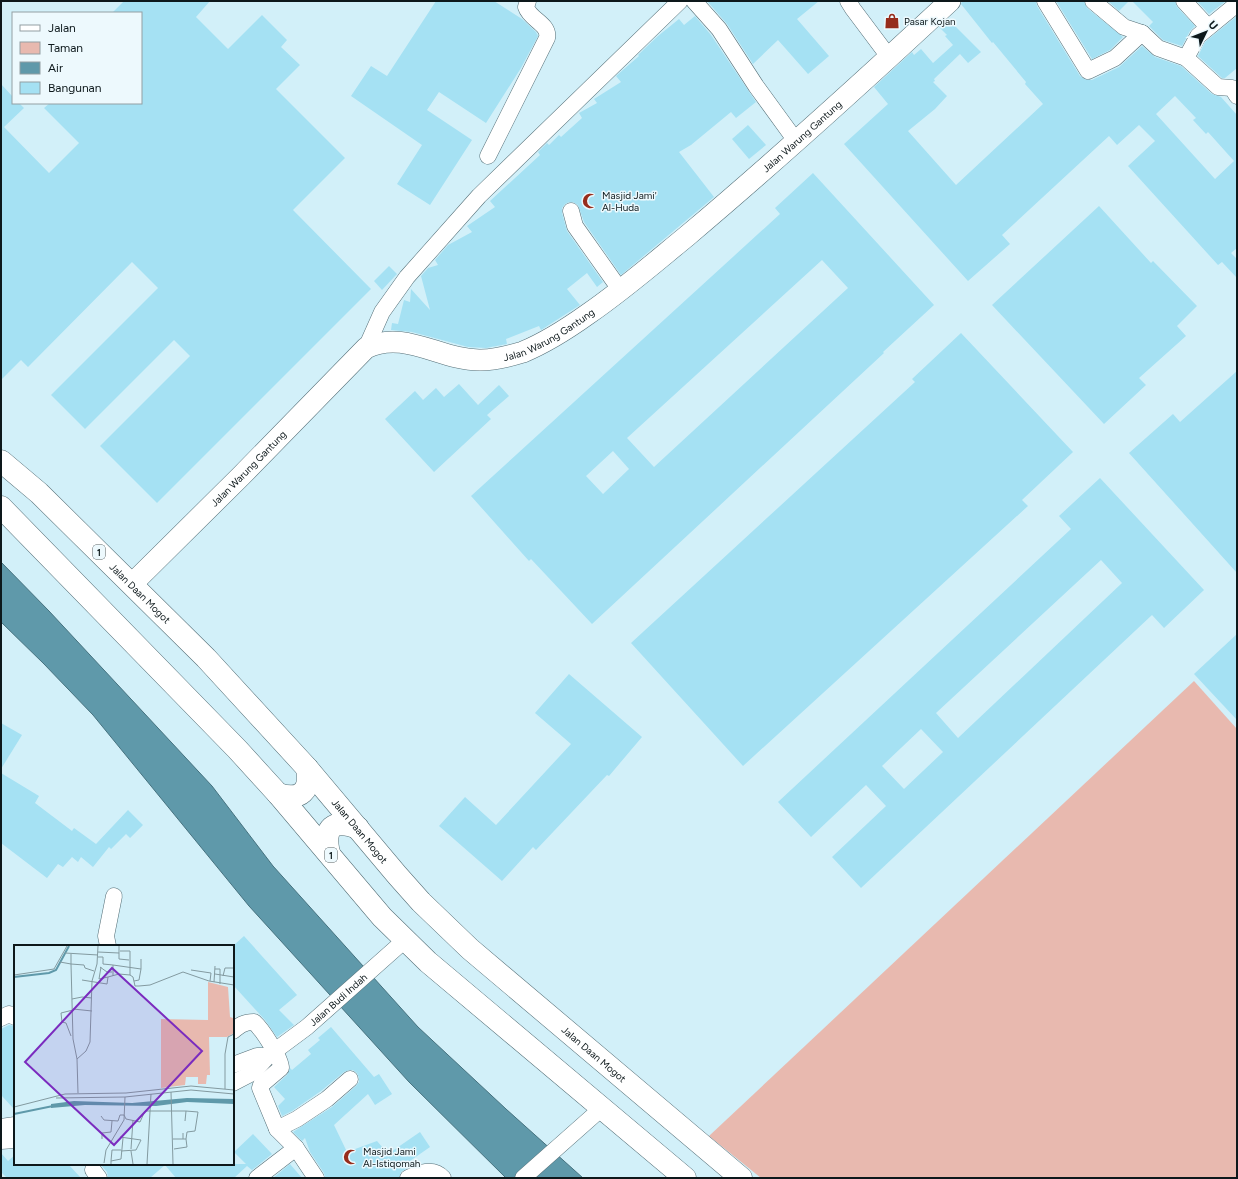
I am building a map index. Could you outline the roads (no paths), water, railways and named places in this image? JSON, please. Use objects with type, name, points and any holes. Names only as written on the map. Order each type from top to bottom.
[{"type":"highway","name":"Jalan Daan Mogot","points":[[1,461],[39,493],[206,658],[307,768],[379,855],[421,902],[470,949],[741,1178]]},
{"type":"highway","name":"1","points":[[1,507],[195,704],[278,794],[382,917],[405,940],[594,1115],[685,1178]]},
{"type":"highway","points":[[278,794],[286,797],[295,797],[303,792],[308,785],[307,768]]},
{"type":"highway","points":[[328,853],[326,835],[332,827],[340,823],[349,824],[358,828]]},
{"type":"street","points":[[488,156],[547,38],[548,34],[544,27],[530,16],[527,11],[526,7],[528,1]]},
{"type":"street","points":[[366,348],[382,312],[407,277],[480,196],[682,1],[719,29],[756,86],[796,141]]},
{"type":"street","points":[[848,1],[889,57]]},
{"type":"street","name":"Jalan Warung Gantung","points":[[132,584],[241,476],[366,348],[376,343],[404,342],[466,359],[481,360],[500,358],[521,352],[553,338],[621,291],[737,194],[950,1]]},
{"type":"street","points":[[1045,1],[1088,71],[1115,58],[1142,33]]},
{"type":"street","points":[[1093,1],[1124,26],[1142,33],[1158,48],[1186,58],[1218,88],[1232,88],[1237,96]]},
{"type":"street","points":[[1184,1],[1208,27]]},
{"type":"street","points":[[1186,58],[1198,36],[1237,4]]},
{"type":"street","points":[[571,211],[575,226],[621,291]]},
{"type":"street","points":[[108,945],[106,936],[114,896]]},
{"type":"street","name":"Jalan Budi Indah","points":[[234,1082],[254,1072],[271,1054],[307,1027],[405,940]]},
{"type":"street","points":[[1,1018],[9,1014],[14,1016]]},
{"type":"street","points":[[234,1030],[240,1024],[254,1022],[263,1032],[271,1054],[281,1065],[281,1068],[261,1085],[260,1088],[277,1129],[296,1148],[316,1178]]},
{"type":"street","name":"Jalan Budi Indah","points":[[234,1066],[257,1056],[271,1054]]},
{"type":"street","points":[[277,1129],[297,1119],[327,1099],[350,1079]]},
{"type":"street","points":[[523,1178],[594,1115]]},
{"type":"street","points":[[1,1127],[14,1125]]},
{"type":"street","points":[[1,1141],[14,1140]]},
{"type":"street","points":[[258,1178],[296,1148]]},
{"type":"street","points":[[408,1178],[419,1173],[431,1171],[442,1177]]},
{"type":"water","points":[[1,562],[49,611],[212,786],[273,866],[418,1027],[583,1178],[506,1178],[409,1082],[249,906],[93,715],[1,622]]},
{"type":"place","name":"Pasar Kojan","points":[[892,21]]},
{"type":"place","name":"Masjid Jami' Al-Huda","points":[[590,201]]},
{"type":"place","name":"Masjid Jami Al-Istiqomah","points":[[351,1157]]}]
